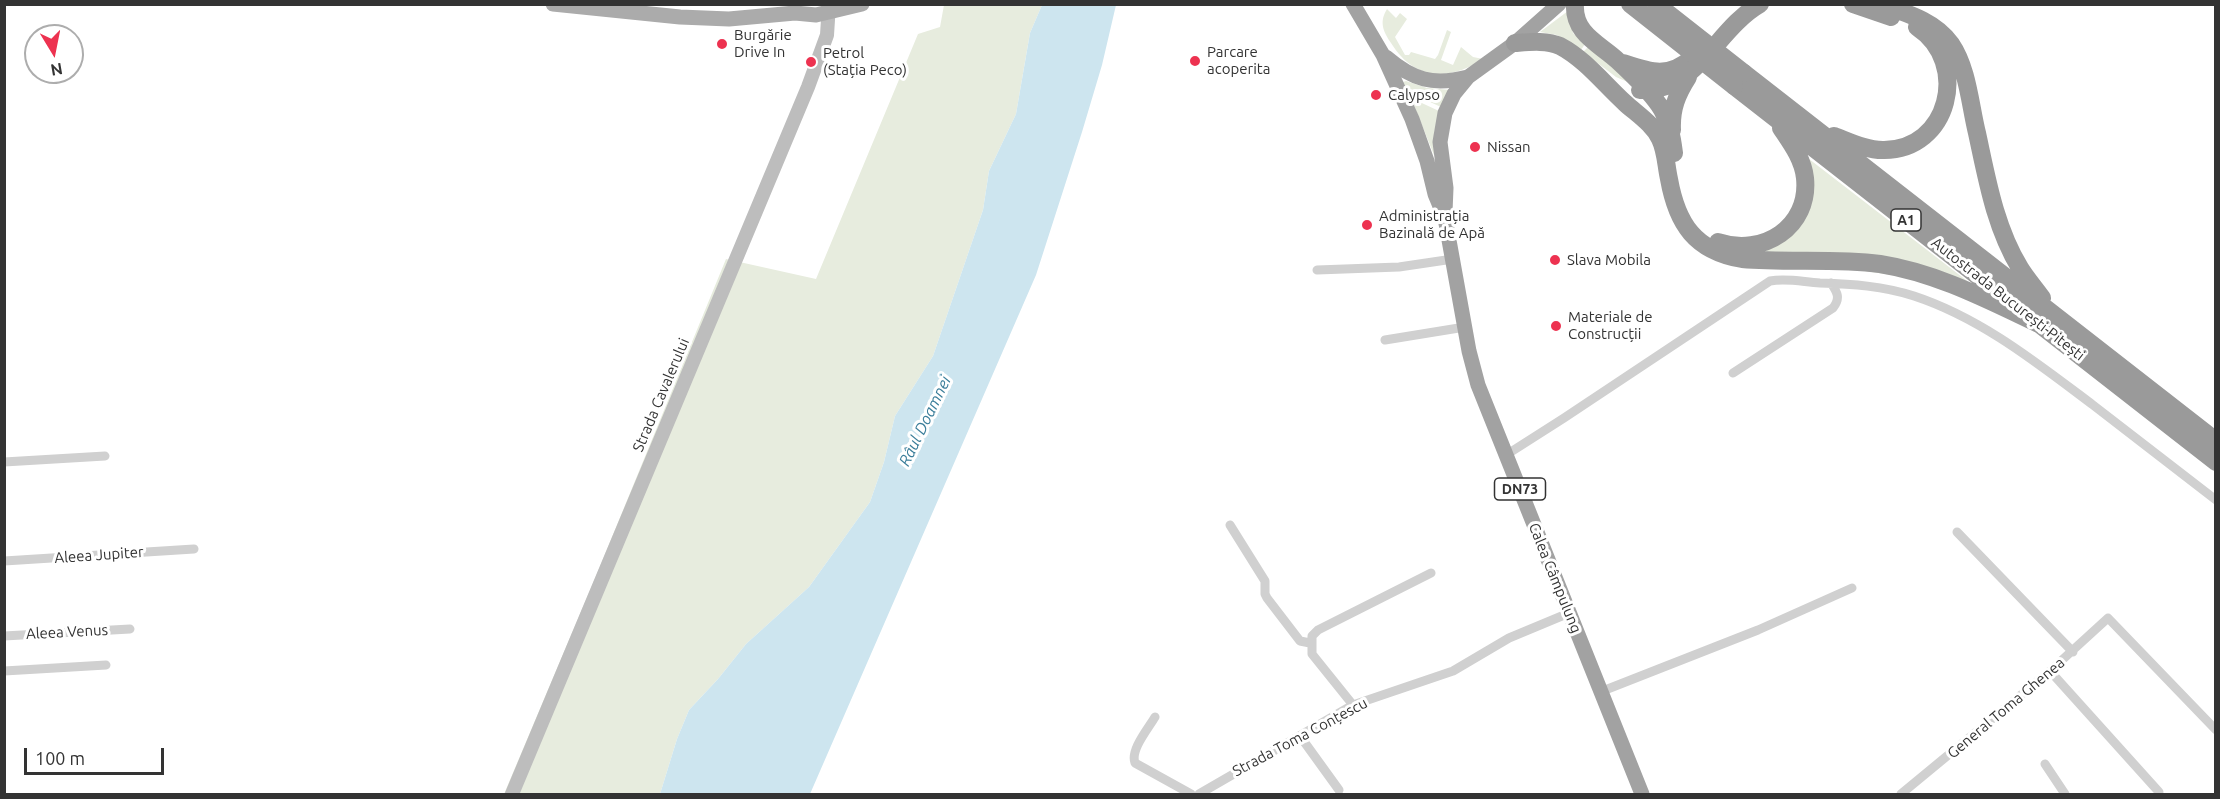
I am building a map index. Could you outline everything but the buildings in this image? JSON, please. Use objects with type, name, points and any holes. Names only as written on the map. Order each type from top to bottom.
[{"type":"highway","name":"Calea Câmpulung","points":[[1353,4],[1383,55],[1412,119],[1445,218],[1478,385],[1640,794]]},
{"type":"highway","name":"Calea Câmpulung","points":[[1445,218],[1446,188],[1441,158],[1441,129],[1445,112],[1454,94],[1468,77],[1515,43],[1559,4]]},
{"type":"highway","points":[[1575,4],[1578,25],[1584,33],[1619,61],[1648,90],[1661,107],[1672,140]]},
{"type":"highway","name":"Autostrada București-Pitești","points":[[1630,4],[1739,80],[1815,128],[2216,462]]},
{"type":"highway","name":"Autostrada București-Pitești","points":[[1656,4],[1739,80],[1773,116],[2046,319],[2216,441]]},
{"type":"highway","points":[[1619,61],[1654,73],[1675,69],[1693,57],[1745,4]]},
{"type":"highway","points":[[1760,4],[1738,21],[1689,75],[1673,108],[1672,140],[1679,192],[1691,220],[1704,234],[1720,243],[1731,246],[1756,246],[1777,237],[1800,210],[1805,190],[1802,164],[1773,116]]},
{"type":"highway","points":[[1815,128],[1866,148],[1895,149],[1914,142],[1931,128],[1941,116],[1946,101],[1948,88],[1946,66],[1930,39],[1912,25],[1853,4]]},
{"type":"highway","points":[[1880,4],[1924,21],[1940,32],[1952,45],[1965,81],[1995,209],[2003,233],[2046,319]]},
{"type":"highway","points":[[1515,43],[1551,43],[1560,46],[1587,66],[1631,89],[1663,88],[1689,75]]},
{"type":"highway","points":[[1383,55],[1401,70],[1426,80],[1448,81],[1468,77]]},
{"type":"highway","points":[[1587,66],[1648,123],[1658,136],[1664,150],[1677,210],[1695,238],[1709,248],[1728,257],[1742,259],[1842,261],[1900,268],[2046,319]]},
{"type":"main road","points":[[553,4],[703,19],[757,18],[795,13],[816,15],[829,8],[862,4]]},
{"type":"main road","points":[[795,13],[814,4]]},
{"type":"main road","name":"Strada Cavalerului","points":[[512,795],[808,87],[827,35],[829,8]]},
{"type":"street","points":[[1317,270],[1399,267],[1453,259]]},
{"type":"street","points":[[1506,454],[1770,281],[1781,279],[1862,285],[1916,297],[1984,328],[2075,392],[2216,500]]},
{"type":"street","points":[[1733,373],[1833,308],[1838,296],[1831,283]]},
{"type":"street","points":[[1385,340],[1465,327]]},
{"type":"street","points":[[4,462],[105,456]]},
{"type":"street","points":[[1230,525],[1265,581],[1267,598],[1300,641],[1310,643]]},
{"type":"street","points":[[1957,532],[2073,652]]},
{"type":"street","name":"Aleea Jupiter","points":[[4,561],[194,549]]},
{"type":"street","points":[[1353,705],[1311,654],[1312,636],[1318,630],[1431,573]]},
{"type":"street","points":[[1600,692],[1758,630],[1852,588]]},
{"type":"street","name":"Strada Toma Conțescu","points":[[1199,795],[1353,705],[1454,671],[1509,638],[1569,613]]},
{"type":"street","name":"General Toma Ghenea","points":[[1901,795],[2073,652],[2108,618],[2216,730]]},
{"type":"street","name":"Aleea Venus","points":[[4,636],[130,629]]},
{"type":"street","points":[[4,671],[106,665]]},
{"type":"street","points":[[2050,671],[2159,792]]},
{"type":"street","points":[[1155,717],[1134,752],[1133,760],[1191,795]]},
{"type":"street","points":[[1300,736],[1339,790]]},
{"type":"street","points":[[2045,764],[2066,795]]},
{"type":"shaded area","points":[[944,5],[1042,5],[1030,33],[1016,114],[989,171],[983,210],[933,356],[895,416],[884,462],[870,502],[809,587],[746,644],[689,710],[677,739],[660,794],[504,794],[726,259],[816,279],[918,34],[940,27]]},
{"type":"shaded area","points":[[1387,9],[1396,18],[1400,13],[1407,19],[1395,37],[1405,55],[1411,52],[1435,59],[1447,30],[1451,32],[1441,60],[1453,65],[1461,47],[1473,57],[1483,59],[1445,74],[1432,74],[1421,70],[1400,55],[1391,43],[1383,26]]},
{"type":"shaded area","points":[[1568,11],[1573,33],[1585,44],[1581,50],[1557,35],[1540,32]]},
{"type":"shaded area","points":[[1589,46],[1630,83],[1616,77],[1583,52]]},
{"type":"shaded area","points":[[1403,82],[1427,88],[1451,90],[1441,107],[1408,92]]},
{"type":"shaded area","points":[[1411,98],[1439,111],[1434,134],[1434,155]]},
{"type":"shaded area","points":[[1800,152],[1975,287],[1733,252],[1800,219]]},
{"type":"water","name":"Râul Doamnei","points":[[1042,5],[1116,5],[1102,65],[1036,275],[810,794],[660,794],[677,739],[689,710],[746,644],[809,587],[870,502],[884,462],[895,416],[933,356],[983,210],[989,171],[1016,114],[1030,33]]},
{"type":"place","name":"Burgărie Drive In","points":[[722,44]]},
{"type":"place","name":"Parcare acoperita","points":[[1195,61]]},
{"type":"place","name":"Petrol (Stația Peco)","points":[[811,62]]},
{"type":"place","name":"Calypso","points":[[1376,95]]},
{"type":"place","name":"Nissan","points":[[1475,147]]},
{"type":"place","name":"Administrația Bazinală de Apă","points":[[1367,225]]},
{"type":"place","name":"Slava Mobila","points":[[1555,260]]},
{"type":"place","name":"Materiale de Construcții","points":[[1556,326]]}]
